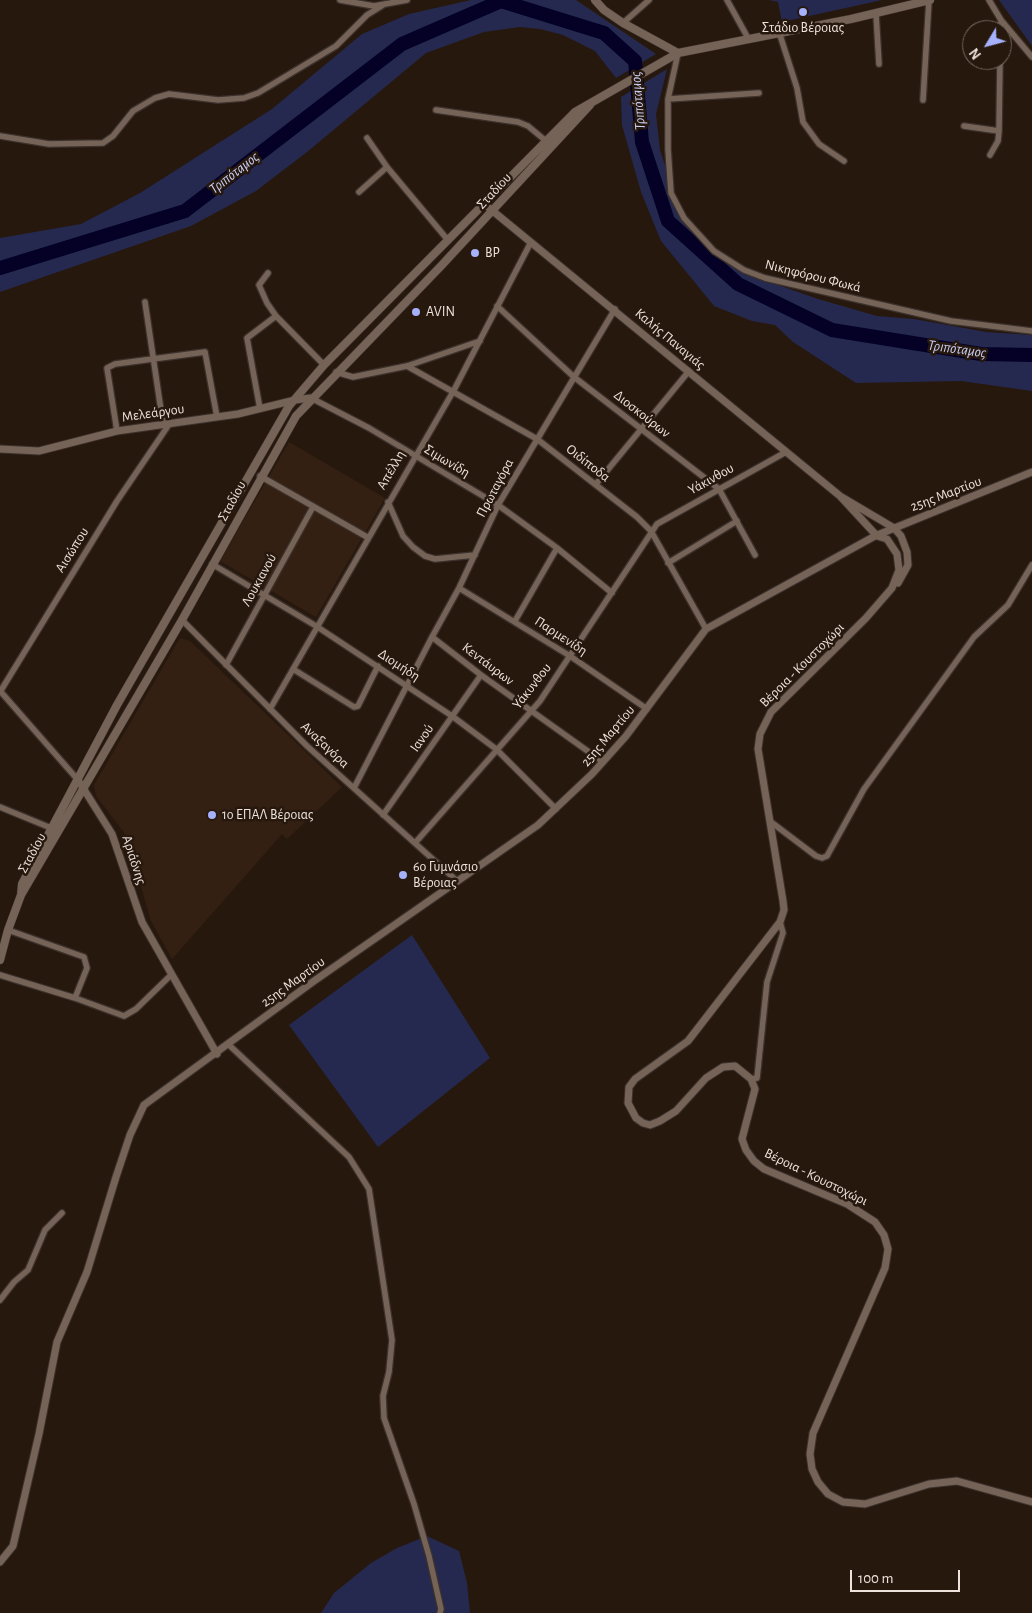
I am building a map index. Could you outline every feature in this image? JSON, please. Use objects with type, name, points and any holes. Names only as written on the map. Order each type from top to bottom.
[{"type":"main road","points":[[595,0],[604,10],[623,23],[678,53]]},
{"type":"main road","name":"Σταδίου","points":[[21,895],[22,884],[118,705],[274,431],[295,400],[324,365],[575,112],[678,53],[876,14],[930,0]]},
{"type":"main road","name":"Σταδίου","points":[[21,895],[182,620],[288,427],[311,398],[591,104]]},
{"type":"main road","points":[[0,960],[8,930],[21,895]]},
{"type":"street","points":[[340,0],[354,4],[383,5],[408,0]]},
{"type":"street","points":[[623,23],[649,0]]},
{"type":"street","points":[[727,0],[748,38]]},
{"type":"street","points":[[923,100],[930,0]]},
{"type":"street","points":[[988,0],[1001,20]]},
{"type":"street","points":[[0,136],[19,137],[49,144],[103,143],[113,136],[133,111],[155,98],[169,94],[218,100],[244,98],[258,93],[336,46],[367,15],[383,5]]},
{"type":"street","points":[[876,14],[879,64]]},
{"type":"street","points":[[779,32],[797,88],[803,122],[818,144],[844,161]]},
{"type":"street","points":[[1012,33],[1032,57]]},
{"type":"street","name":"Νικηφόρου Φωκά","points":[[678,53],[668,99],[668,149],[672,193],[684,218],[696,232],[727,260],[765,278],[901,311],[952,321],[1032,331]]},
{"type":"street","points":[[990,155],[998,141],[1000,131],[1000,70]]},
{"type":"street","points":[[668,99],[759,93]]},
{"type":"street","points":[[436,110],[518,122],[528,126],[546,141]]},
{"type":"street","points":[[964,126],[1000,131]]},
{"type":"street","points":[[367,138],[388,167],[447,239]]},
{"type":"street","points":[[359,192],[388,167]]},
{"type":"street","name":"Καλής Παναγιάς","points":[[483,203],[493,209],[615,309],[840,496],[894,528]]},
{"type":"street","name":"Απέλλη","points":[[270,709],[367,537],[454,390],[531,242]]},
{"type":"street","points":[[268,273],[259,285],[260,291],[276,316],[324,365]]},
{"type":"street","points":[[145,302],[166,424]]},
{"type":"street","name":"Διοσκούρων","points":[[497,306],[574,377],[719,489],[755,555]]},
{"type":"street","name":"Πρωταγόρα","points":[[354,788],[432,637],[460,588],[498,505],[615,309]]},
{"type":"street","points":[[260,409],[247,338],[276,316]]},
{"type":"street","points":[[336,372],[354,377],[407,366],[480,341]]},
{"type":"street","points":[[117,431],[107,368],[115,364],[205,352],[216,417]]},
{"type":"street","name":"Οιδίποδα","points":[[407,366],[454,390],[537,439],[596,484],[651,531],[706,628]]},
{"type":"street","points":[[596,484],[689,371]]},
{"type":"street","name":"Μελεάργου","points":[[1,451],[39,451],[117,431],[216,417],[311,398]]},
{"type":"street","name":"Σιμωνίδη","points":[[311,398],[368,428],[498,505],[558,548],[612,593]]},
{"type":"street","name":"Αισώπου","points":[[0,692],[166,424]]},
{"type":"street","name":"Υάκινθου","points":[[651,531],[656,524],[786,452]]},
{"type":"street","name":"25ης Μαρτίου","points":[[0,1562],[13,1546],[39,1434],[57,1342],[87,1272],[116,1177],[133,1129],[144,1105],[217,1054],[314,981],[538,825],[603,762],[647,709],[706,628],[877,536],[1032,472]]},
{"type":"street","points":[[260,476],[367,537]]},
{"type":"street","name":"Καλής Παναγιάς","points":[[840,496],[848,507],[877,536]]},
{"type":"street","points":[[388,502],[403,536],[425,556],[435,560],[475,555]]},
{"type":"street","name":"Λουκιανού","points":[[226,665],[313,507]]},
{"type":"street","points":[[668,563],[737,521]]},
{"type":"street","name":"Βέροια - Κουστοχώρι","points":[[780,922],[784,910],[783,901],[758,749],[762,726],[771,712],[866,618],[905,572],[908,561],[903,539],[894,528]]},
{"type":"street","name":"Υάκυνθου","points":[[415,843],[531,711],[612,593],[651,531]]},
{"type":"street","name":"Βέροια - Κουστοχώρι","points":[[877,536],[887,539],[898,557],[898,576],[892,588]]},
{"type":"street","points":[[515,621],[558,548]]},
{"type":"street","name":"Διομήδη","points":[[212,564],[316,626],[452,716],[496,749],[556,809]]},
{"type":"street","points":[[771,822],[816,856],[822,858],[827,856],[864,789],[974,637],[1008,605],[1032,565]]},
{"type":"street","name":"Παρμενίδη","points":[[460,588],[570,656],[647,709]]},
{"type":"street","name":"Αναξαγόρα","points":[[182,620],[270,709],[383,815],[457,881]]},
{"type":"street","name":"Κεντάυρων","points":[[432,637],[481,675],[603,762]]},
{"type":"street","points":[[293,669],[354,707],[358,706],[378,666]]},
{"type":"street","name":"Ιανού","points":[[383,815],[481,675]]},
{"type":"street","name":"Αριάδνης","points":[[0,692],[78,780],[112,834],[142,922],[217,1054]]},
{"type":"street","points":[[0,807],[51,828]]},
{"type":"street","points":[[780,922],[783,933],[767,982],[757,1078],[751,1079],[735,1066],[723,1067],[706,1078],[668,1118],[650,1124],[636,1118],[628,1103],[629,1087],[648,1067],[666,1058],[688,1041],[780,922]]},
{"type":"street","points":[[8,930],[84,957],[87,968],[74,998]]},
{"type":"street","points":[[0,975],[126,1016],[140,1006],[171,975]]},
{"type":"street","points":[[229,1045],[350,1157],[369,1189],[392,1340],[389,1372],[383,1396],[384,1418],[426,1548],[441,1609],[440,1613]]},
{"type":"street","name":"Βέροια - Κουστοχώρι","points":[[751,1079],[755,1089],[742,1139],[746,1150],[754,1161],[764,1169],[846,1204],[870,1218],[880,1227],[886,1242],[888,1256],[885,1268],[813,1432],[810,1462],[818,1482],[836,1500],[857,1505],[874,1502],[929,1484],[948,1481],[966,1482],[1032,1502]]},
{"type":"street","points":[[0,1300],[14,1282],[28,1270],[45,1230],[62,1212]]},
{"type":"shaded area","points":[[471,0],[576,0],[656,54],[616,78],[595,51],[563,35],[540,29],[520,27],[484,32],[426,53],[307,152],[256,191],[191,226],[0,292],[0,238],[81,224],[140,193],[272,109],[362,34],[409,14]]},
{"type":"shaded area","name":"Στάδιο Βέροιας","points":[[769,0],[882,0],[782,22],[778,2]]},
{"type":"shaded area","points":[[999,0],[1032,0],[1032,46]]},
{"type":"shaded area","points":[[667,69],[656,114],[660,150],[677,202],[697,236],[747,274],[818,299],[877,316],[914,319],[986,332],[1032,335],[1032,391],[961,381],[856,383],[793,342],[775,325],[752,321],[714,306],[661,241],[641,192],[622,125],[621,97]]},
{"type":"shaded area","points":[[289,442],[385,498],[316,617],[220,561]]},
{"type":"shaded area","name":"1ο ΕΠΑΛ Βέροιας","points":[[180,638],[190,641],[342,787],[287,839],[282,834],[172,959],[151,921],[126,835],[96,796],[94,785]]},
{"type":"shaded area","points":[[412,935],[490,1058],[378,1147],[289,1025]]},
{"type":"shaded area","points":[[427,1536],[459,1551],[467,1583],[470,1613],[321,1613],[334,1593],[371,1563],[397,1548]]},
{"type":"waterway","name":"Τριπόταμος","points":[[0,268],[185,211],[402,44],[501,1],[604,33],[635,61],[642,142],[668,221],[738,284],[832,330],[981,354],[1032,355]]},
{"type":"place","name":"Στάδιο Βέροιας","points":[[803,12]]},
{"type":"place","name":"BP","points":[[475,253]]},
{"type":"place","name":"AVIN","points":[[416,312]]},
{"type":"place","name":"1ο ΕΠΑΛ Βέροιας","points":[[212,815]]},
{"type":"place","name":"6ο Γυμνάσιο Βέροιας","points":[[403,875]]}]
